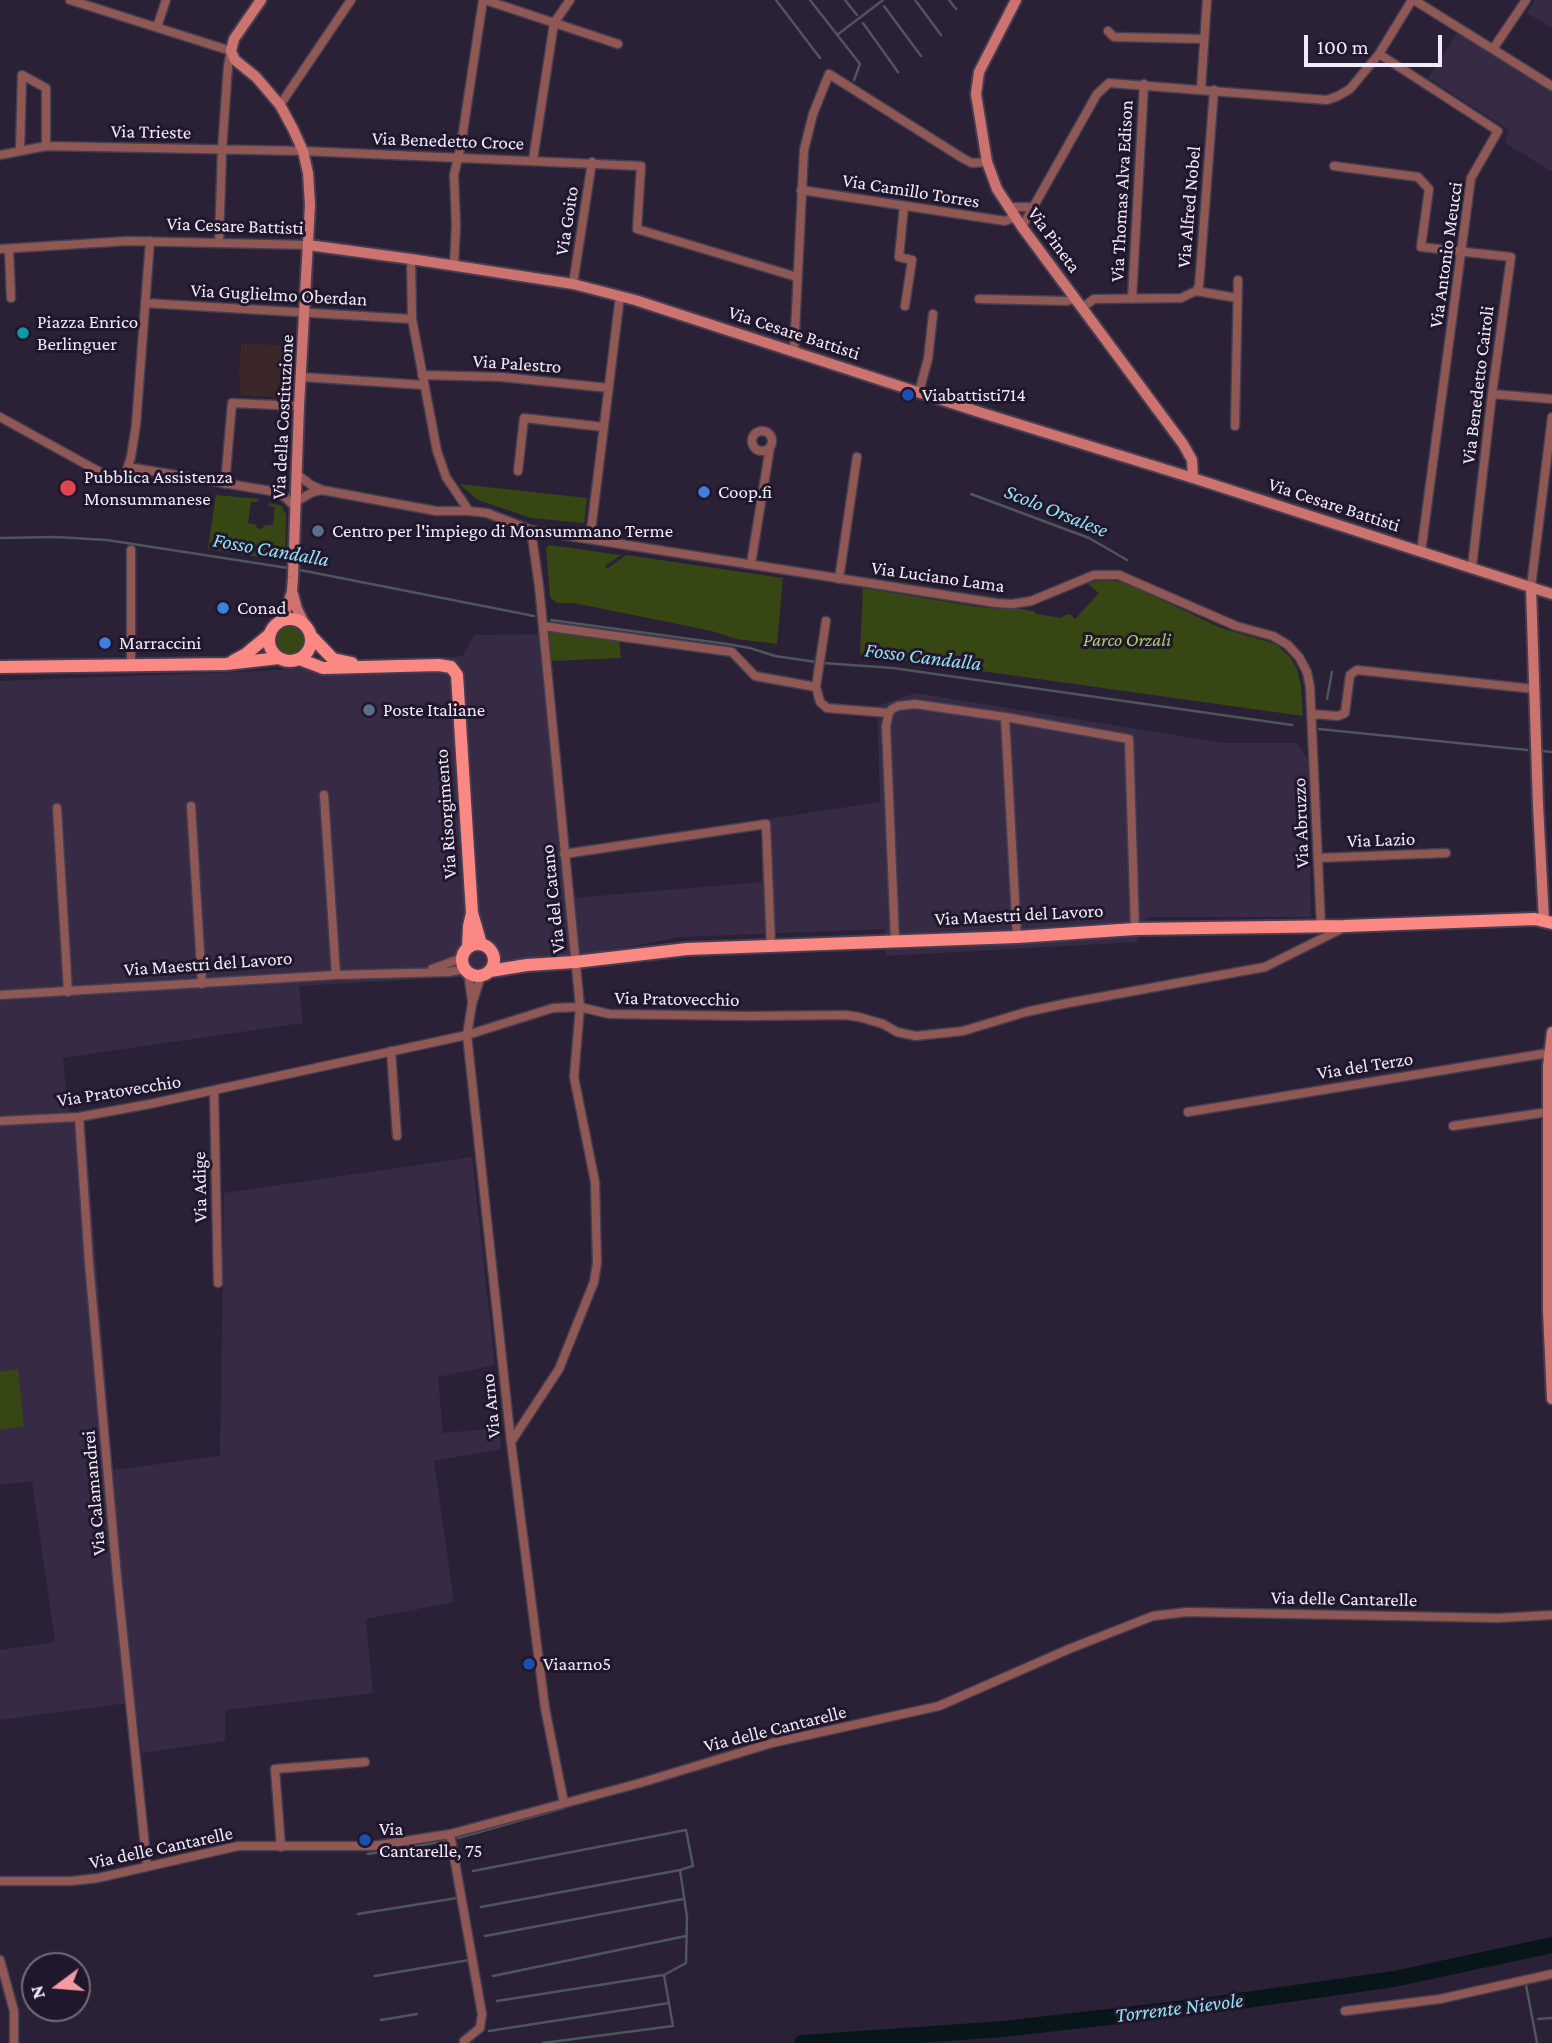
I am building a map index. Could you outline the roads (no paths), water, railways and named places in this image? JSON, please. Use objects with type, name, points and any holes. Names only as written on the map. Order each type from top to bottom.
[{"type":"main road","points":[[279,658],[272,650],[270,635],[274,625],[283,620],[297,619],[304,623]]},
{"type":"main road","name":"Via Risorgimento","points":[[304,623],[312,637],[333,659],[373,665]]},
{"type":"main road","points":[[226,664],[270,635]]},
{"type":"main road","points":[[299,659],[309,650],[312,637]]},
{"type":"main road","name":"Via Risorgimento","points":[[0,667],[226,664],[279,658],[289,661],[299,659],[323,668],[373,665],[451,667],[457,675],[474,963]]},
{"type":"main road","name":"Via Maestri del Lavoro","points":[[474,963],[527,965],[687,949],[1017,937],[1135,929],[1321,927],[1514,920],[1550,925]]},
{"type":"main road","name":"Via Maestri del Lavoro","points":[[474,963],[494,961],[493,956],[527,965]]},
{"type":"street","points":[[70,0],[231,51]]},
{"type":"street","points":[[157,27],[166,0]]},
{"type":"street","points":[[219,242],[228,66],[234,39],[261,0]]},
{"type":"street","points":[[280,105],[351,0]]},
{"type":"street","points":[[454,266],[454,175],[484,0],[618,44]]},
{"type":"street","points":[[533,160],[554,23],[570,0]]},
{"type":"street","name":"Via Pineta","points":[[1016,0],[979,72],[976,94],[987,162],[997,189],[1022,227],[1189,452],[1193,478]]},
{"type":"street","points":[[1201,89],[1207,0]]},
{"type":"street","points":[[1022,227],[1097,94],[1109,83],[1326,100],[1350,89],[1379,54],[1413,0],[1552,86]]},
{"type":"street","points":[[1493,49],[1526,0]]},
{"type":"street","points":[[1108,31],[1114,37],[1204,39]]},
{"type":"street","name":"Via della Costituzione","points":[[231,51],[235,60],[256,77],[280,105],[303,151],[308,173],[310,205],[298,475],[294,502],[294,561],[292,591],[283,620]]},
{"type":"street","name":"Via Antonio Meucci","points":[[1379,54],[1499,131],[1471,178],[1421,552]]},
{"type":"street","points":[[794,352],[804,150],[813,114],[829,74],[964,159],[972,163],[987,162]]},
{"type":"street","points":[[20,150],[22,75],[46,88],[46,146]]},
{"type":"street","name":"Via Thomas Alva Edison","points":[[1132,299],[1144,84]]},
{"type":"street","name":"Via Alfred Nobel","points":[[979,299],[1079,303],[1094,299],[1181,298],[1196,291],[1199,286],[1214,90]]},
{"type":"street","name":"Via Trieste","points":[[0,155],[46,146],[303,151]]},
{"type":"street","name":"Via Benedetto Croce","points":[[303,151],[640,166],[637,229],[797,277]]},
{"type":"street","name":"Via Goito","points":[[573,285],[592,162]]},
{"type":"street","points":[[1334,166],[1418,177],[1429,189],[1421,247],[1461,251]]},
{"type":"street","name":"Via Camillo Torres","points":[[801,190],[1005,221],[1012,212],[1033,207]]},
{"type":"street","points":[[904,206],[899,257],[912,260],[905,306]]},
{"type":"street","points":[[0,418],[109,477],[122,476],[128,467],[136,425],[150,241]]},
{"type":"street","name":"Via Cesare Battisti","points":[[4,249],[150,241],[308,245],[411,258],[573,285],[620,296],[1552,594]]},
{"type":"street","points":[[4,249],[11,298]]},
{"type":"street","name":"Via Benedetto Cairoli","points":[[1461,251],[1511,257],[1472,567]]},
{"type":"street","points":[[411,258],[412,319],[437,451],[446,477],[469,511]]},
{"type":"street","points":[[1235,426],[1238,281]]},
{"type":"street","points":[[1196,291],[1237,298]]},
{"type":"street","points":[[590,539],[620,296]]},
{"type":"street","name":"Via Guglielmo Oberdan","points":[[145,303],[412,319]]},
{"type":"street","points":[[919,392],[928,359],[933,314]]},
{"type":"street","name":"Via Palestro","points":[[422,375],[501,377],[609,388]]},
{"type":"street","points":[[302,377],[424,385]]},
{"type":"street","points":[[1492,394],[1552,399]]},
{"type":"street","points":[[225,484],[232,403],[299,406]]},
{"type":"street","points":[[1550,925],[1534,689],[1531,587],[1552,417]]},
{"type":"street","points":[[518,471],[524,418],[604,427]]},
{"type":"street","points":[[294,502],[293,448],[298,437]]},
{"type":"street","points":[[751,564],[770,447]]},
{"type":"street","points":[[839,579],[857,457]]},
{"type":"street","points":[[128,467],[278,493],[294,502]]},
{"type":"street","points":[[298,475],[322,490],[436,511],[487,513],[531,530]]},
{"type":"street","points":[[294,502],[322,490]]},
{"type":"street","name":"Via Luciano Lama","points":[[531,530],[996,603],[1012,604],[1037,599],[1087,577],[1119,575],[1236,626],[1281,640],[1294,651],[1307,672],[1312,716]]},
{"type":"street","name":"Via del Catano","points":[[510,1442],[559,1369],[597,1274],[595,1182],[574,1077],[580,1007],[543,626],[531,530]]},
{"type":"street","points":[[131,550],[131,665]]},
{"type":"street","name":"Via della Costituzione","points":[[292,591],[304,623]]},
{"type":"street","points":[[826,621],[817,684],[820,702],[827,708],[889,713]]},
{"type":"street","points":[[543,626],[732,652],[755,676],[817,684]]},
{"type":"street","points":[[1312,716],[1338,716],[1345,713],[1350,675],[1357,670],[1534,689]]},
{"type":"street","points":[[895,940],[886,726],[889,713],[898,706],[915,704],[1005,716],[1129,739],[1135,929]]},
{"type":"street","points":[[1005,716],[1017,937]]},
{"type":"street","name":"Via Abruzzo","points":[[1312,716],[1321,927]]},
{"type":"street","points":[[324,795],[336,975]]},
{"type":"street","points":[[191,806],[202,984]]},
{"type":"street","points":[[57,808],[68,992]]},
{"type":"street","points":[[564,854],[766,824],[771,946]]},
{"type":"street","name":"Via Lazio","points":[[1318,858],[1446,853]]},
{"type":"street","name":"Via Pratovecchio","points":[[0,1121],[79,1117],[117,1111],[467,1035],[553,1008],[580,1007],[609,1014],[845,1015],[883,1024],[897,1032],[916,1036],[963,1031],[1068,1003],[1265,967],[1345,926]]},
{"type":"street","name":"Via Maestri del Lavoro","points":[[0,995],[419,972],[474,963]]},
{"type":"street","name":"Via Arno","points":[[474,963],[467,1035],[510,1442],[544,1708],[564,1803]]},
{"type":"street","name":"Via Arno","points":[[472,1004],[474,963]]},
{"type":"street","points":[[1552,1036],[1548,1053],[1548,1311],[1552,1399]]},
{"type":"street","points":[[391,1051],[397,1136]]},
{"type":"street","name":"Via del Terzo","points":[[1188,1112],[1548,1053]]},
{"type":"street","name":"Via Adige","points":[[214,1090],[218,1283]]},
{"type":"street","points":[[1453,1126],[1548,1112]]},
{"type":"street","name":"Via Calamandrei","points":[[79,1117],[93,1316],[147,1866]]},
{"type":"street","name":"Via delle Cantarelle","points":[[0,1881],[72,1881],[98,1878],[238,1846],[373,1846],[450,1834],[640,1783],[772,1743],[939,1706],[1069,1649],[1153,1616],[1187,1612],[1498,1618],[1552,1615]]},
{"type":"street","points":[[281,1847],[275,1769],[365,1762]]},
{"type":"street","points":[[450,1834],[482,2014],[480,2028],[464,2041]]},
{"type":"street","points":[[0,1960],[14,2011],[14,2043]]},
{"type":"street","points":[[1345,2011],[1440,1999],[1552,1974]]},
{"type":"waterway","points":[[776,0],[820,58]]},
{"type":"waterway","points":[[810,0],[860,64],[854,80]]},
{"type":"waterway","points":[[845,0],[857,15]]},
{"type":"waterway","points":[[837,35],[883,0]]},
{"type":"waterway","points":[[915,0],[941,35]]},
{"type":"waterway","points":[[949,0],[956,9]]},
{"type":"waterway","points":[[884,6],[921,56]]},
{"type":"waterway","points":[[863,23],[898,72]]},
{"type":"waterway","name":"Scolo Orsalese","points":[[971,494],[1089,538],[1127,560]]},
{"type":"waterway","name":"Fosso Candalla","points":[[0,538],[107,540],[288,568]]},
{"type":"waterway","name":"Fosso Candalla","points":[[295,569],[534,616]]},
{"type":"waterway","name":"Fosso Candalla","points":[[551,620],[727,644],[775,656],[816,662]]},
{"type":"waterway","name":"Fosso Candalla","points":[[823,663],[893,668],[1292,725]]},
{"type":"waterway","name":"Scolo Orsalese","points":[[1327,699],[1332,672]]},
{"type":"waterway","name":"Fosso Candalla","points":[[1319,729],[1527,750]]},
{"type":"waterway","name":"Fosso Candalla","points":[[1543,751],[1552,752]]},
{"type":"waterway","points":[[458,1838],[564,1808]]},
{"type":"waterway","points":[[473,1871],[686,1830],[693,1866],[680,1870],[687,1917],[686,1963],[664,1975],[673,2026],[543,2043]]},
{"type":"waterway","points":[[368,1854],[446,1841]]},
{"type":"waterway","points":[[481,1907],[680,1870]]},
{"type":"waterway","points":[[358,1914],[457,1898]]},
{"type":"waterway","points":[[485,1936],[683,1899]]},
{"type":"waterway","points":[[493,1976],[686,1936]]},
{"type":"waterway","name":"Torrente Nievole","points":[[802,2043],[1004,2029],[1204,2006],[1394,1979],[1552,1945]]},
{"type":"waterway","points":[[375,1976],[469,1960]]},
{"type":"waterway","points":[[497,2001],[663,1975]]},
{"type":"waterway","points":[[1526,1985],[1537,2043]]},
{"type":"waterway","points":[[489,2031],[669,2003]]},
{"type":"waterway","points":[[381,2020],[417,2014]]},
{"type":"waterway","points":[[1538,2019],[1552,2018]]},
{"type":"place","name":"Piazza Enrico Berlinguer","points":[[23,333]]},
{"type":"place","name":"Viabattisti714","points":[[908,395]]},
{"type":"place","name":"Pubblica Assistenza Monsummanese","points":[[68,488]]},
{"type":"place","name":"Coop.fi","points":[[704,492]]},
{"type":"place","name":"Centro per l'impiego di Monsummano Terme","points":[[318,531]]},
{"type":"place","name":"Conad","points":[[223,608]]},
{"type":"place","name":"Marraccini","points":[[105,643]]},
{"type":"place","name":"Poste Italiane","points":[[369,710]]},
{"type":"place","name":"Viaarno5","points":[[529,1664]]},
{"type":"place","name":"Via Cantarelle, 75","points":[[365,1840]]},
{"type":"park label","name":"Parco Orzali","points":[[1127,640]]}]
